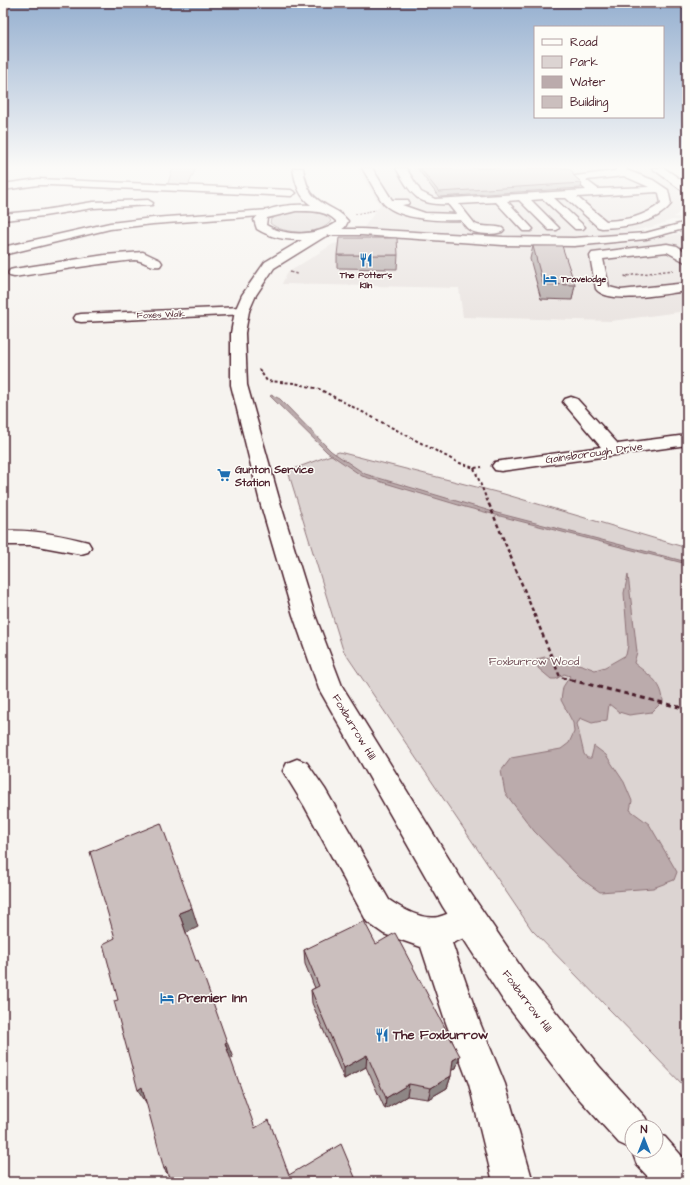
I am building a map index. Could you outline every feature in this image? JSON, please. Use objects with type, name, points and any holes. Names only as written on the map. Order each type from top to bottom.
[{"type":"main road","points":[[3,251],[84,232],[130,223]]},
{"type":"main road","points":[[234,223],[293,236],[362,232],[503,241],[574,242],[646,236],[684,225]]},
{"type":"main road","points":[[260,223],[266,230]]},
{"type":"main road","points":[[325,233],[341,225],[341,223]]},
{"type":"main road","points":[[361,223],[444,238]]},
{"type":"main road","points":[[470,223],[476,229],[492,230],[579,227],[618,223]]},
{"type":"main road","points":[[489,223],[493,228],[492,230]]},
{"type":"main road","points":[[522,223],[527,229]]},
{"type":"main road","points":[[548,223],[553,228]]},
{"type":"main road","points":[[575,223],[579,227]]},
{"type":"main road","name":"Foxburrow Hill","points":[[266,230],[273,237],[274,246],[269,256],[269,265]]},
{"type":"main road","points":[[84,232],[95,240]]},
{"type":"main road","name":"Foxburrow Hill","points":[[325,233],[269,265],[249,295],[242,311],[238,333],[239,385],[270,502],[304,615],[331,689],[454,896],[520,994],[586,1079],[624,1121]]},
{"type":"main road","points":[[3,238],[15,248]]},
{"type":"main road","points":[[687,259],[673,249],[667,248],[596,256],[598,264],[610,270],[614,279],[603,285],[603,289],[610,292],[621,294],[687,287]]},
{"type":"main road","points":[[14,273],[35,273],[104,254],[143,256],[156,263]]},
{"type":"main road","name":"Foxes Walk","points":[[81,318],[242,311]]},
{"type":"main road","points":[[571,402],[614,450]]},
{"type":"main road","name":"Gainsborough Drive","points":[[501,466],[687,440]]},
{"type":"main road","points":[[3,538],[14,536],[39,538],[81,547]]},
{"type":"main road","points":[[297,771],[315,798],[378,911],[395,923],[415,930],[432,932],[436,932],[470,920]]},
{"type":"main road","points":[[432,932],[463,1023],[487,1084],[513,1182]]},
{"type":"main road","points":[[658,1159],[679,1182]]},
{"type":"path","points":[[257,367],[267,381],[294,383],[319,388],[458,462],[474,468],[501,466]]},
{"type":"path","points":[[474,468],[560,677],[687,709]]},
{"type":"shaded area","points":[[367,223],[663,223],[618,234],[573,236],[578,247],[633,243],[682,233],[687,235],[687,311],[611,321],[463,317],[459,288],[282,284],[287,273],[333,244],[355,240]]},
{"type":"green space","points":[[270,223],[329,223],[319,229],[302,232],[292,232],[276,227]]},
{"type":"green space","name":"Foxburrow Wood","points":[[339,452],[504,494],[687,548],[687,1089],[532,930],[343,650],[288,471]]},
{"type":"water","points":[[272,395],[280,399],[331,451],[365,474],[497,513],[687,562],[687,564],[465,507],[362,476],[327,452],[270,396]]},
{"type":"water","points":[[628,575],[637,652],[634,663],[657,683],[662,694],[663,701],[652,712],[629,715],[619,712],[609,704],[607,720],[592,723],[580,718],[577,724],[584,754],[587,758],[591,758],[594,746],[606,755],[624,782],[632,801],[630,810],[649,824],[677,872],[674,880],[653,888],[600,892],[580,878],[534,831],[505,793],[501,771],[511,758],[561,749],[569,743],[574,732],[573,723],[561,700],[563,687],[570,676],[564,674],[556,679],[551,679],[538,668],[537,659],[545,657],[582,665],[595,670],[605,667],[626,655],[628,645],[624,593]]},
{"type":"building","points":[[339,238],[397,238],[398,255],[337,255]]},
{"type":"building","points":[[533,246],[562,246],[575,285],[543,284]]},
{"type":"building","name":"Premier Inn","points":[[161,823],[192,908],[179,913],[196,961],[198,960],[227,1042],[225,1043],[255,1128],[269,1120],[289,1175],[341,1144],[357,1182],[170,1182],[166,1167],[164,1169],[142,1087],[138,1090],[114,1001],[118,1000],[103,944],[115,938],[90,852]]},
{"type":"building","name":"The Foxburrow","points":[[364,921],[376,944],[395,933],[460,1056],[453,1060],[451,1076],[431,1088],[409,1084],[386,1098],[367,1055],[344,1068],[311,990],[319,986],[304,950]]},
{"type":"place","name":"The Potter's Kiln","points":[[366,260]]},
{"type":"place","name":"Travelodge","points":[[550,279]]},
{"type":"place","name":"Gunton Service Station","points":[[224,475]]},
{"type":"place","name":"Premier Inn","points":[[167,998]]},
{"type":"place","name":"The Foxburrow","points":[[382,1035]]}]
